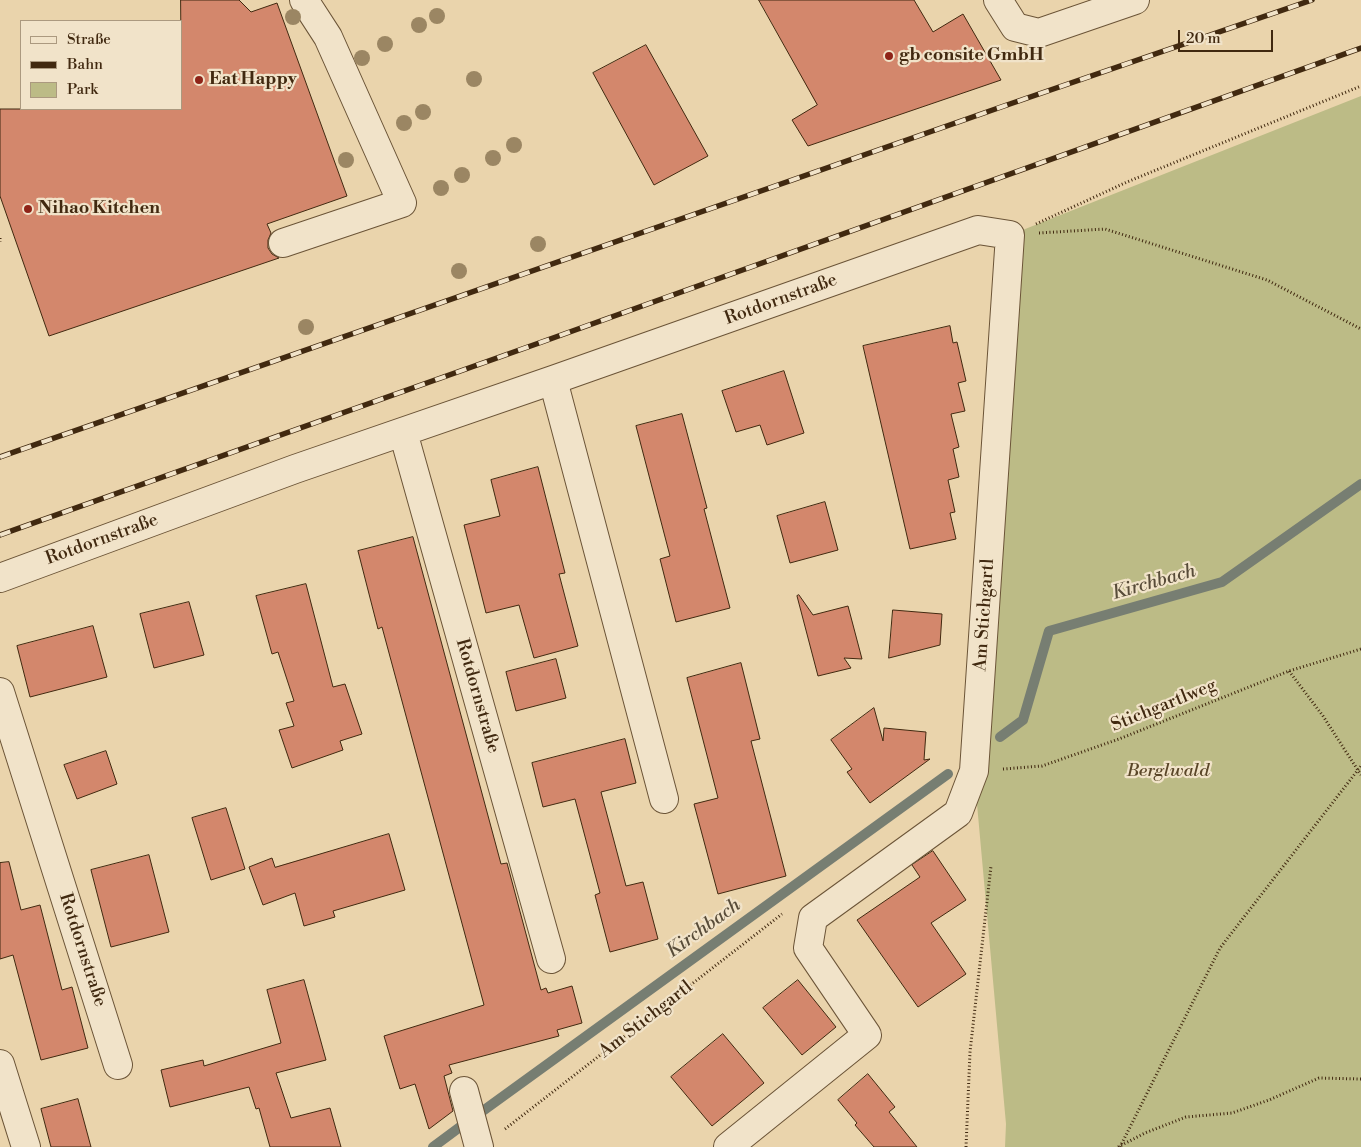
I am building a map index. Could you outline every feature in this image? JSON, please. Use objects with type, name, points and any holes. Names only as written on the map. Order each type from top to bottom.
[{"type":"street","points":[[283,243],[402,203],[328,37],[304,0]]},
{"type":"street","points":[[998,0],[1015,27],[1039,33],[1135,0]]},
{"type":"street","name":"Rotdornstraße","points":[[0,578],[295,469],[978,230],[1010,236]]},
{"type":"street","name":"Am Stichgartl","points":[[813,918],[958,812],[974,771],[1010,236]]},
{"type":"street","points":[[553,380],[664,799]]},
{"type":"street","name":"Rotdornstraße","points":[[403,432],[551,959]]},
{"type":"street","name":"Rotdornstraße","points":[[0,692],[118,1065]]},
{"type":"street","points":[[728,1147],[867,1035],[808,948],[813,918]]},
{"type":"street","points":[[0,1064],[26,1147]]},
{"type":"street","points":[[464,1091],[488,1141]]},
{"type":"path","points":[[1010,236],[1127,182],[1361,86]]},
{"type":"path","points":[[1010,236],[1105,229],[1267,280],[1361,329]]},
{"type":"path","name":"Stichgartlweg","points":[[974,771],[1042,766],[1119,739],[1289,671],[1361,649]]},
{"type":"path","points":[[1289,671],[1323,716],[1361,775]]},
{"type":"path","points":[[1119,1147],[1220,948],[1361,766]]},
{"type":"path","points":[[966,1147],[970,1052],[991,866]]},
{"type":"path","name":"Am Stichgartl","points":[[488,1141],[791,907],[813,918]]},
{"type":"path","points":[[1119,1147],[1145,1133],[1186,1117],[1232,1113],[1269,1100],[1319,1078],[1361,1079]]},
{"type":"green space","name":"Berglwald","points":[[1361,96],[1361,1147],[1005,1147],[1006,1124],[974,771],[1010,235]]},
{"type":"building","points":[[181,0],[239,0],[251,12],[277,3],[347,196],[267,224],[271,233],[268,240],[268,248],[272,254],[279,258],[49,336],[0,196],[0,109],[182,110]]},
{"type":"building","name":"gb consite GmbH","points":[[759,0],[914,0],[933,32],[963,14],[1001,80],[808,146],[792,120],[817,105]]},
{"type":"building","points":[[646,45],[708,156],[654,185],[593,73]]},
{"type":"building","points":[[950,326],[953,343],[957,342],[966,381],[958,383],[965,411],[951,414],[959,447],[953,449],[959,477],[948,480],[955,512],[950,513],[956,539],[910,549],[863,346]]},
{"type":"building","points":[[784,371],[804,433],[767,445],[760,425],[736,432],[722,391]]},
{"type":"building","points":[[682,414],[707,508],[704,509],[730,608],[676,622],[660,559],[670,556],[636,426]]},
{"type":"building","points":[[538,467],[565,573],[559,574],[578,646],[534,658],[519,605],[486,613],[464,525],[500,516],[491,480]]},
{"type":"building","points":[[825,502],[838,550],[790,563],[777,516]]},
{"type":"building","points":[[413,537],[501,864],[507,863],[541,990],[546,988],[548,993],[572,986],[582,1023],[557,1030],[559,1036],[449,1065],[452,1073],[444,1076],[453,1111],[429,1129],[415,1084],[400,1089],[384,1036],[484,1005],[382,627],[378,629],[358,551]]},
{"type":"building","points":[[306,584],[333,687],[345,684],[362,734],[340,741],[343,750],[292,768],[279,730],[294,726],[286,703],[294,701],[278,652],[272,654],[256,596]]},
{"type":"building","points":[[799,595],[813,615],[848,606],[862,659],[844,658],[851,668],[818,676],[797,596]]},
{"type":"building","points":[[189,602],[204,655],[154,668],[140,614]]},
{"type":"building","points":[[893,610],[942,614],[940,645],[889,658]]},
{"type":"building","points":[[93,626],[107,677],[30,697],[17,646]]},
{"type":"building","points":[[556,659],[566,698],[516,711],[506,672]]},
{"type":"building","points":[[741,663],[760,739],[751,741],[786,876],[718,894],[694,804],[718,798],[687,678]]},
{"type":"building","points":[[874,708],[883,741],[884,728],[926,732],[924,760],[930,759],[870,803],[847,772],[852,769],[831,740]]},
{"type":"building","points":[[625,739],[636,783],[601,792],[626,886],[643,882],[658,939],[610,952],[595,895],[600,893],[575,799],[543,807],[532,763]]},
{"type":"building","points":[[106,751],[117,784],[77,799],[64,765]]},
{"type":"building","points":[[226,808],[245,869],[211,880],[192,818]]},
{"type":"building","points":[[389,834],[405,890],[333,911],[335,917],[304,926],[295,893],[263,905],[249,867],[272,858],[275,867]]},
{"type":"building","points":[[933,851],[966,900],[931,923],[966,974],[918,1007],[857,920],[920,877],[912,865]]},
{"type":"building","points":[[149,855],[169,932],[111,947],[91,870]]},
{"type":"building","points":[[9,862],[21,910],[40,905],[62,990],[72,987],[88,1048],[41,1060],[13,955],[0,959],[0,863]]},
{"type":"building","points":[[304,980],[326,1060],[276,1073],[291,1118],[330,1108],[341,1147],[270,1147],[259,1108],[256,1109],[249,1087],[170,1107],[161,1070],[203,1060],[204,1066],[281,1043],[267,990]]},
{"type":"building","points":[[798,980],[836,1027],[802,1055],[763,1008]]},
{"type":"building","points":[[723,1034],[764,1083],[712,1126],[671,1077]]},
{"type":"building","points":[[868,1074],[895,1107],[889,1112],[917,1147],[874,1147],[855,1125],[857,1123],[838,1100]]},
{"type":"building","points":[[78,1099],[91,1147],[51,1147],[41,1109]]},
{"type":"waterway","name":"Kirchbach","points":[[1000,737],[1023,720],[1049,631],[1222,582],[1361,484]]},
{"type":"waterway","name":"Kirchbach","points":[[480,1113],[948,774]]},
{"type":"waterway","name":"Kirchbach","points":[[433,1147],[464,1124]]},
{"type":"railway","points":[[0,457],[1312,0]]},
{"type":"railway","points":[[0,535],[1361,48]]},
{"type":"place","name":"gb consite GmbH","points":[[889,56]]},
{"type":"place","name":"Eat Happy","points":[[199,80]]},
{"type":"place","name":"Nihao Kitchen","points":[[28,209]]}]
